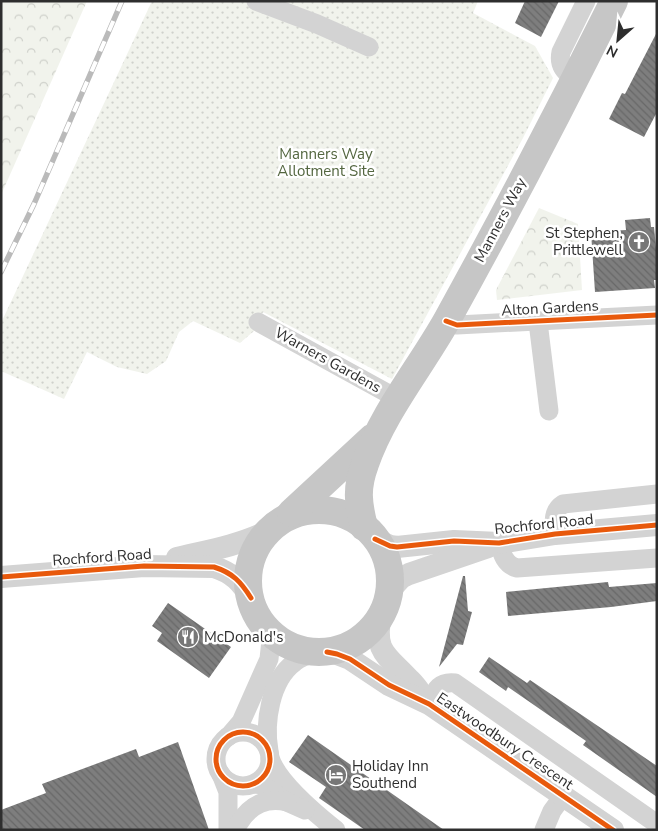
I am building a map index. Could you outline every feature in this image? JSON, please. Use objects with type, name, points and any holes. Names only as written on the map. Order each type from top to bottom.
[{"type":"main road","name":"Manners Way","points":[[370,533],[359,506],[358,492],[364,466],[377,433],[446,321],[575,80],[614,1]]},
{"type":"main road","name":"Manners Way","points":[[288,515],[377,433]]},
{"type":"main road","points":[[315,508],[336,511],[370,533],[388,562],[391,589],[389,600],[381,615],[374,626],[360,639],[341,649],[322,653],[304,651],[284,642],[266,627],[251,598],[248,578],[254,548],[264,533],[288,515],[315,508]]},
{"type":"street","points":[[256,1],[317,24],[369,47]]},
{"type":"street","points":[[575,80],[564,71],[560,64],[560,58],[561,52],[586,1]]},
{"type":"street","name":"Alton Gardens","points":[[446,321],[457,325],[657,315]]},
{"type":"street","name":"Warners Gardens","points":[[258,322],[398,399]]},
{"type":"street","points":[[538,322],[549,411]]},
{"type":"street","points":[[555,534],[555,514],[562,504],[657,494]]},
{"type":"street","name":"Rochford Road","points":[[391,589],[401,578],[409,574],[498,543],[555,534],[657,525]]},
{"type":"street","name":"Rochford Road","points":[[144,566],[226,547],[264,533]]},
{"type":"street","name":"Rochford Road","points":[[370,533],[390,546],[397,547],[454,541],[498,543]]},
{"type":"street","points":[[498,543],[504,560],[512,567],[517,568],[657,558]]},
{"type":"street","name":"Rochford Road","points":[[1,577],[144,566],[214,567],[238,579],[251,598]]},
{"type":"street","name":"Eastwoodbury Crescent","points":[[381,615],[378,633],[382,650],[393,664],[409,678],[429,704]]},
{"type":"street","points":[[234,827],[228,792],[218,767],[218,751],[222,743],[241,722],[269,659],[271,640],[266,627]]},
{"type":"street","points":[[322,653],[303,656],[294,662],[278,684],[272,701],[267,738],[272,764],[280,775],[316,814],[336,830]]},
{"type":"street","name":"Eastwoodbury Crescent","points":[[322,653],[337,654],[350,659],[389,685],[429,704],[557,803],[613,830]]},
{"type":"street","points":[[429,704],[434,692],[440,686],[445,683],[455,683],[657,824]]},
{"type":"street","points":[[229,736],[237,733],[250,734],[262,740],[269,754],[267,771],[264,777],[246,793],[234,827]]},
{"type":"street","points":[[221,774],[233,784],[263,785],[287,802],[316,814]]},
{"type":"street","points":[[234,827],[248,811],[258,804],[272,800],[287,802]]},
{"type":"street","points":[[531,830],[557,803]]},
{"type":"street","points":[[544,830],[557,803]]},
{"type":"green space","points":[[1,1],[87,1],[1,195]]},
{"type":"green space","points":[[1,1],[20,1],[1,49]]},
{"type":"green space","name":"Manners Way Allotment Site","points":[[152,1],[478,1],[473,13],[535,46],[553,78],[523,138],[392,379],[263,312],[254,331],[240,343],[193,321],[179,332],[166,361],[147,374],[117,367],[87,352],[64,399],[1,371],[1,323]]},
{"type":"green space","points":[[539,208],[578,224],[582,290],[497,300],[496,290]]},
{"type":"building","points":[[525,1],[559,1],[541,37],[515,23]]},
{"type":"building","points":[[657,32],[657,112],[644,137],[609,119],[622,93],[625,94]]},
{"type":"building","points":[[650,218],[651,227],[654,227],[657,258],[657,280],[654,280],[655,288],[595,292],[591,232],[626,230],[625,220]]},
{"type":"building","points":[[463,576],[465,576],[468,611],[472,612],[463,645],[457,644],[439,667]]},
{"type":"building","points":[[608,582],[609,587],[657,583],[657,601],[508,616],[506,592]]},
{"type":"building","name":"McDonald's","points":[[168,603],[231,647],[209,678],[157,641],[162,633],[152,626]]},
{"type":"building","points":[[489,657],[527,683],[530,680],[657,766],[657,797],[583,745],[586,741],[508,687],[506,691],[479,672]]},
{"type":"building","name":"Holiday Inn Southend","points":[[308,735],[444,830],[365,830],[319,798],[326,787],[289,762]]},
{"type":"building","points":[[178,742],[209,830],[1,830],[1,810],[46,793],[42,784],[136,749],[139,757]]},
{"type":"railway","points":[[1,272],[34,204],[122,1]]},
{"type":"cycle path","points":[[446,321],[457,325],[657,315]]},
{"type":"cycle path","points":[[375,539],[397,547],[454,541],[499,543],[555,534],[657,525]]},
{"type":"cycle path","points":[[1,577],[144,566],[214,567],[236,579],[251,598]]},
{"type":"cycle path","points":[[327,652],[350,659],[389,685],[429,704],[613,830]]},
{"type":"cycle path","points":[[243,732],[253,734],[262,740],[268,749],[270,759],[268,769],[262,778],[253,784],[243,786],[233,784],[224,778],[218,769],[216,759],[218,749],[224,740],[233,734],[243,732]]},
{"type":"place","name":"St Stephen, Prittlewell","points":[[639,242]]},
{"type":"place","name":"McDonald's","points":[[188,637]]},
{"type":"place","name":"Holiday Inn Southend","points":[[336,775]]}]
